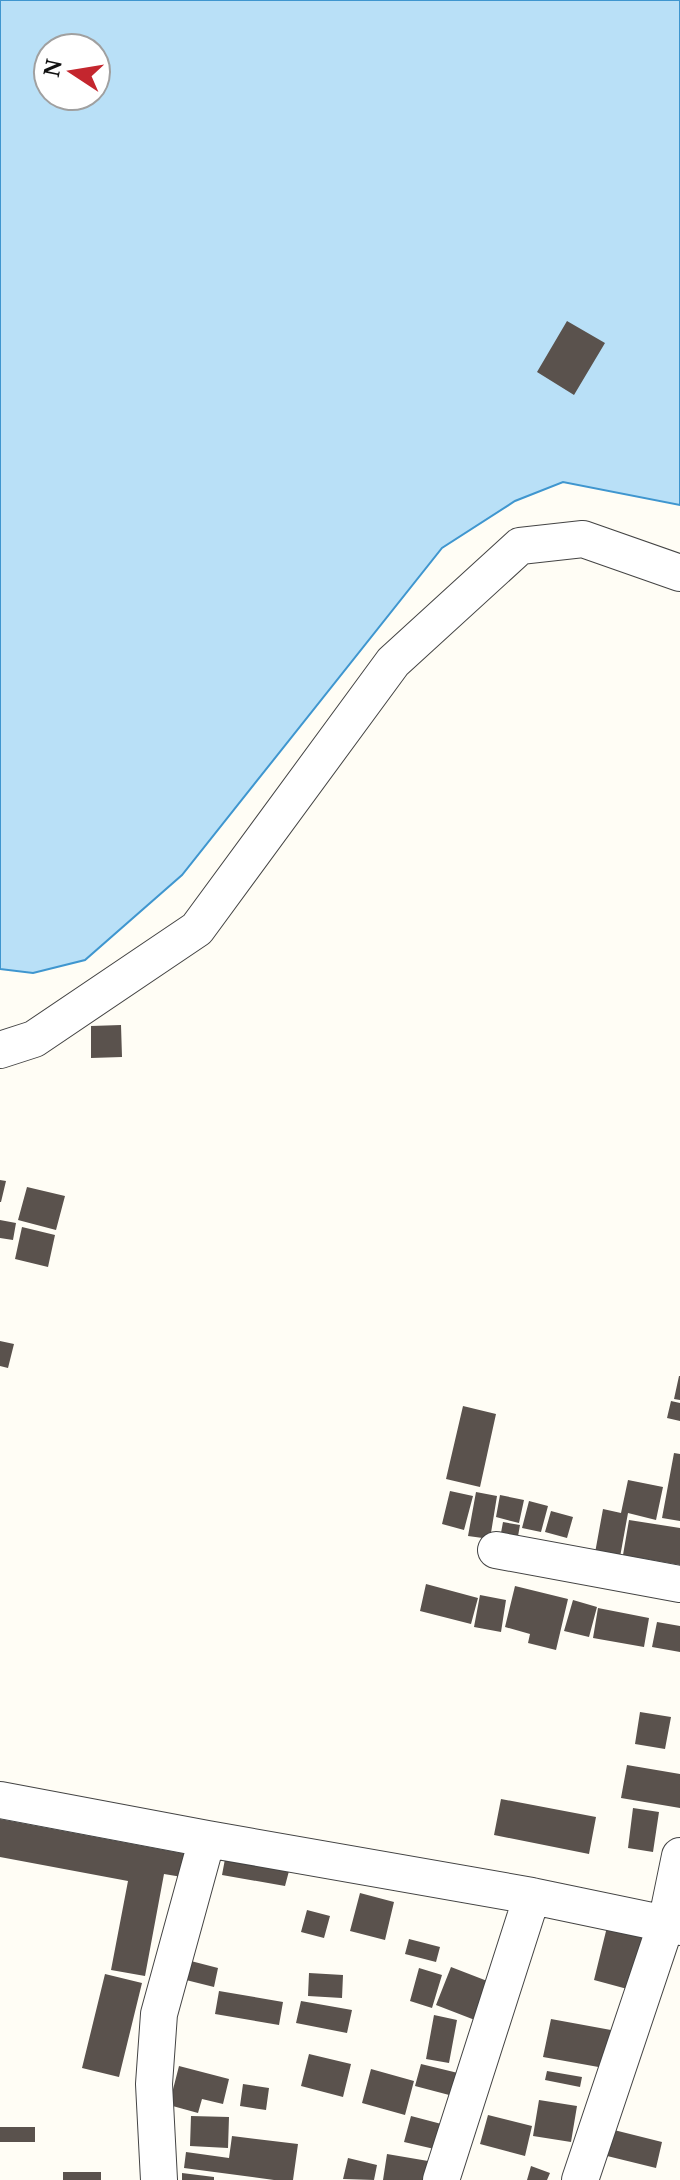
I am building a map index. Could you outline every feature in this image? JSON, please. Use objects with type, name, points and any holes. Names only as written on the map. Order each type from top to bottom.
[{"type":"street","points":[[0,1050],[34,1039],[197,929],[393,662],[520,546],[583,539],[680,573]]},
{"type":"street","points":[[496,1550],[680,1584]]},
{"type":"street","points":[[0,1800],[532,1896],[673,1925]]},
{"type":"street","points":[[159,2180],[154,2084],[159,2014],[207,1839]]},
{"type":"street","points":[[580,2180],[673,1925],[680,1856]]},
{"type":"street","points":[[441,2180],[532,1896]]},
{"type":"water","points":[[0,0],[680,0],[680,505],[563,482],[515,501],[442,548],[182,875],[85,960],[33,973],[0,969]]},
{"type":"building","points":[[567,321],[605,343],[574,395],[537,372]]},
{"type":"building","points":[[121,1025],[122,1057],[91,1058],[91,1026]]},
{"type":"building","points":[[0,1180],[6,1181],[1,1202],[0,1202]]},
{"type":"building","points":[[27,1187],[65,1196],[56,1230],[18,1220]]},
{"type":"building","points":[[0,1220],[16,1223],[13,1240],[0,1238]]},
{"type":"building","points":[[22,1227],[55,1235],[48,1267],[15,1259]]},
{"type":"building","points":[[0,1341],[14,1344],[8,1368],[0,1366]]},
{"type":"building","points":[[680,1376],[680,1400],[674,1399]]},
{"type":"building","points":[[671,1401],[680,1403],[680,1421],[667,1418]]},
{"type":"building","points":[[463,1406],[496,1414],[480,1487],[446,1479]]},
{"type":"building","points":[[674,1453],[680,1454],[680,1521],[662,1518]]},
{"type":"building","points":[[628,1480],[663,1487],[656,1520],[628,1513],[620,1557],[595,1553],[603,1509],[621,1513]]},
{"type":"building","points":[[450,1491],[473,1496],[464,1530],[442,1524]]},
{"type":"building","points":[[476,1492],[497,1496],[490,1539],[468,1536]]},
{"type":"building","points":[[500,1495],[524,1500],[519,1523],[496,1517]]},
{"type":"building","points":[[529,1501],[548,1506],[541,1532],[522,1528]]},
{"type":"building","points":[[551,1511],[573,1517],[567,1538],[545,1532]]},
{"type":"building","points":[[629,1520],[680,1528],[680,1565],[623,1555]]},
{"type":"building","points":[[503,1522],[520,1525],[515,1553],[498,1549]]},
{"type":"building","points":[[426,1584],[478,1598],[471,1624],[420,1611]]},
{"type":"building","points":[[515,1586],[568,1599],[556,1650],[528,1643],[530,1634],[505,1627]]},
{"type":"building","points":[[480,1595],[506,1600],[501,1632],[474,1627]]},
{"type":"building","points":[[573,1600],[597,1607],[589,1637],[564,1631]]},
{"type":"building","points":[[598,1608],[649,1618],[644,1647],[593,1638]]},
{"type":"building","points":[[657,1622],[680,1626],[680,1652],[652,1647]]},
{"type":"building","points":[[640,1712],[671,1717],[665,1749],[635,1744]]},
{"type":"building","points":[[627,1765],[680,1774],[680,1808],[621,1798]]},
{"type":"building","points":[[501,1799],[596,1817],[589,1854],[494,1835]]},
{"type":"building","points":[[633,1808],[659,1812],[653,1852],[628,1848]]},
{"type":"building","points":[[0,1819],[186,1854],[182,1877],[164,1874],[145,1976],[111,1970],[128,1881],[0,1857]]},
{"type":"building","points":[[225,1859],[289,1871],[285,1886],[222,1875]]},
{"type":"building","points":[[360,1893],[394,1902],[385,1940],[350,1931]]},
{"type":"building","points":[[307,1910],[330,1916],[324,1938],[301,1932]]},
{"type":"building","points":[[607,1927],[644,1936],[631,1990],[594,1980]]},
{"type":"building","points":[[409,1939],[440,1947],[436,1962],[405,1954]]},
{"type":"building","points":[[187,1960],[218,1968],[214,1987],[182,1979]]},
{"type":"building","points":[[451,1967],[495,1984],[480,2022],[436,2005]]},
{"type":"building","points":[[419,1968],[442,1975],[432,2008],[410,2001]]},
{"type":"building","points":[[309,1973],[343,1975],[342,1998],[308,1996]]},
{"type":"building","points":[[105,1974],[142,1983],[119,2077],[82,2068]]},
{"type":"building","points":[[219,1991],[283,2002],[279,2025],[215,2014]]},
{"type":"building","points":[[301,2001],[352,2010],[347,2033],[296,2023]]},
{"type":"building","points":[[434,2015],[457,2020],[449,2063],[426,2059]]},
{"type":"building","points":[[551,2019],[611,2030],[604,2068],[543,2057]]},
{"type":"building","points":[[309,2054],[351,2064],[343,2097],[301,2086]]},
{"type":"building","points":[[421,2064],[458,2073],[453,2096],[415,2086]]},
{"type":"building","points":[[179,2066],[229,2079],[223,2104],[202,2099],[198,2113],[169,2105]]},
{"type":"building","points":[[371,2069],[414,2081],[405,2115],[362,2103]]},
{"type":"building","points":[[547,2071],[582,2077],[580,2087],[545,2080]]},
{"type":"building","points":[[243,2084],[269,2088],[266,2110],[240,2106]]},
{"type":"building","points":[[539,2100],[577,2106],[571,2142],[533,2136]]},
{"type":"building","points":[[488,2115],[532,2126],[525,2156],[480,2144]]},
{"type":"building","points":[[191,2116],[229,2117],[228,2148],[190,2146]]},
{"type":"building","points":[[411,2116],[449,2126],[443,2151],[404,2142]]},
{"type":"building","points":[[0,2127],[35,2127],[35,2142],[0,2142]]},
{"type":"building","points":[[606,2128],[662,2142],[656,2168],[599,2154]]},
{"type":"building","points":[[232,2136],[298,2144],[293,2180],[184,2168],[186,2152],[229,2158]]},
{"type":"building","points":[[387,2154],[434,2162],[431,2180],[383,2180]]},
{"type":"building","points":[[348,2158],[377,2165],[374,2180],[343,2179]]},
{"type":"building","points":[[531,2166],[550,2173],[547,2180],[527,2180]]},
{"type":"building","points":[[63,2172],[101,2172],[101,2180],[63,2180]]},
{"type":"building","points":[[182,2173],[214,2177],[214,2180],[182,2180]]}]
